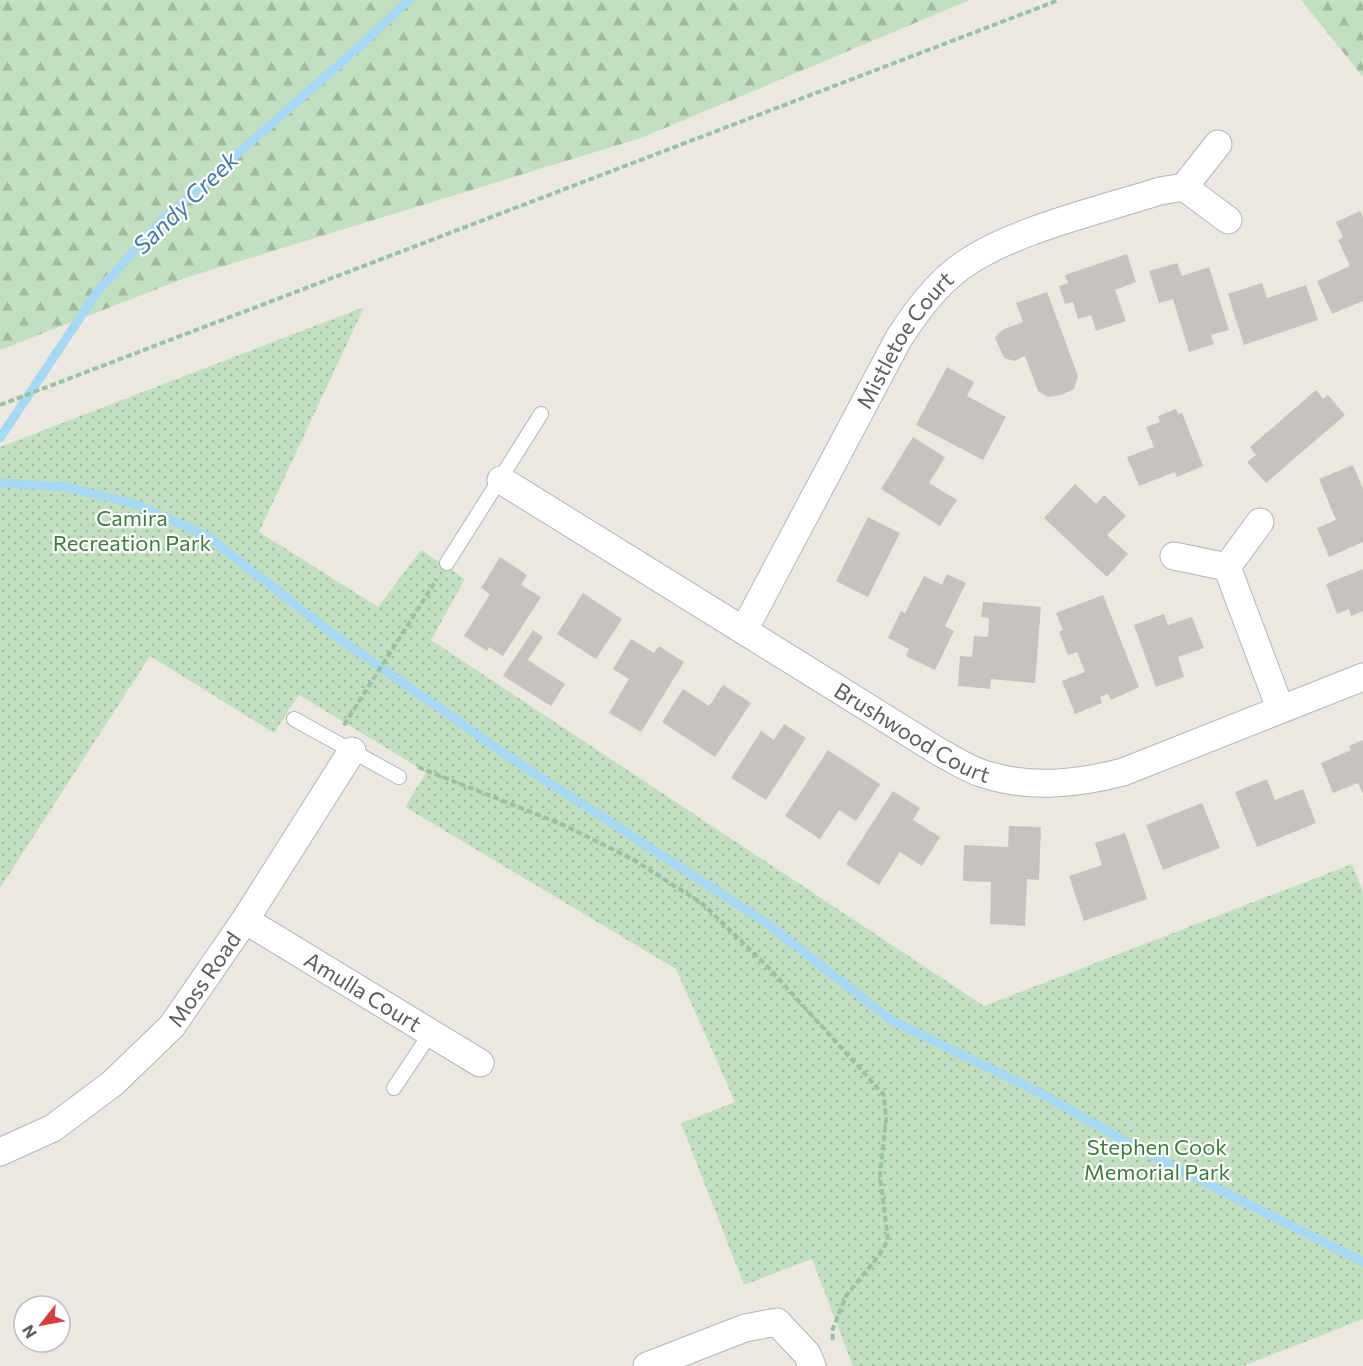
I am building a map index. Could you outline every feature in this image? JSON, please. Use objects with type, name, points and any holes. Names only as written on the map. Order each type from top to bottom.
[{"type":"street","points":[[1218,144],[1184,187],[1228,220]]},
{"type":"street","name":"Mistletoe Court","points":[[744,630],[900,338],[918,310],[940,285],[981,254],[1016,238],[1160,191],[1184,187]]},
{"type":"street","name":"Brushwood Court","points":[[501,480],[941,753],[982,774],[1021,783],[1090,780],[1123,772],[1363,677]]},
{"type":"street","points":[[1227,567],[1260,522]]},
{"type":"street","points":[[1174,556],[1227,567]]},
{"type":"street","points":[[1227,567],[1280,708]]},
{"type":"street","name":"Moss Road","points":[[0,1152],[53,1128],[113,1083],[172,1026],[245,920],[353,741]]},
{"type":"street","name":"Amulla Court","points":[[245,920],[480,1064]]},
{"type":"street","points":[[647,1366],[745,1328],[777,1323],[810,1360]]},
{"type":"lane","points":[[447,563],[541,414]]},
{"type":"lane","points":[[294,718],[353,741],[399,777]]},
{"type":"lane","points":[[394,1088],[430,1034]]},
{"type":"path","points":[[0,405],[1059,0]]},
{"type":"path","points":[[359,702],[447,563]]},
{"type":"path","points":[[344,725],[353,741]]},
{"type":"path","points":[[411,763],[429,773],[452,779],[566,826],[634,860],[703,904],[768,967],[884,1095],[886,1120],[880,1175],[888,1240],[880,1254],[846,1296],[832,1331],[833,1343],[810,1360]]},
{"type":"green space","points":[[0,0],[970,0],[641,138],[188,277],[0,350]]},
{"type":"green space","points":[[1301,0],[1363,0],[1363,77]]},
{"type":"green space","points":[[364,307],[259,532],[378,607],[421,550],[465,579],[431,640],[984,1006],[1352,864],[1363,892],[1363,1319],[1243,1366],[853,1366],[812,1259],[744,1285],[681,1123],[735,1102],[676,969],[405,807],[426,772],[299,695],[274,733],[150,656],[0,888],[0,447]]},
{"type":"building","points":[[1360,211],[1363,217],[1363,301],[1332,314],[1317,281],[1350,266],[1338,240],[1343,237],[1336,222]]},
{"type":"building","points":[[1127,254],[1136,282],[1115,290],[1126,321],[1096,331],[1091,315],[1078,319],[1073,302],[1065,304],[1059,286],[1068,283],[1065,275]]},
{"type":"building","points":[[1177,263],[1182,276],[1209,267],[1229,330],[1211,335],[1214,344],[1189,352],[1173,299],[1159,303],[1149,271]]},
{"type":"building","points":[[1262,283],[1267,298],[1306,285],[1318,320],[1244,345],[1228,294]]},
{"type":"building","points":[[1047,292],[1078,376],[1074,389],[1061,395],[1048,397],[1038,391],[1025,356],[1014,361],[1004,358],[995,338],[1002,330],[1023,322],[1016,303]]},
{"type":"building","points":[[947,367],[974,382],[967,396],[1006,417],[983,460],[916,425]]},
{"type":"building","points":[[1316,390],[1323,399],[1328,395],[1345,415],[1266,483],[1247,462],[1256,455],[1250,447]]},
{"type":"building","points":[[1176,409],[1178,414],[1182,413],[1203,466],[1177,477],[1175,472],[1139,486],[1127,457],[1154,447],[1146,427],[1160,422],[1158,416]]},
{"type":"building","points":[[913,437],[945,457],[929,483],[957,500],[940,526],[881,489]]},
{"type":"building","points":[[1353,465],[1363,489],[1363,542],[1329,557],[1317,528],[1336,520],[1319,479]]},
{"type":"building","points":[[1075,484],[1096,504],[1104,495],[1126,516],[1107,535],[1128,554],[1107,577],[1044,518]]},
{"type":"building","points":[[868,517],[900,533],[868,597],[836,581]]},
{"type":"building","points":[[500,557],[527,575],[521,585],[541,597],[503,656],[489,647],[487,651],[464,636],[490,594],[481,588]]},
{"type":"building","points":[[1363,569],[1363,611],[1351,616],[1349,609],[1337,614],[1326,584]]},
{"type":"building","points":[[947,574],[966,583],[945,626],[954,631],[935,670],[906,656],[909,649],[888,638],[901,611],[905,613],[924,576],[942,585]]},
{"type":"building","points":[[583,593],[622,619],[596,659],[557,634]]},
{"type":"building","points":[[1103,595],[1139,687],[1111,700],[1108,694],[1100,697],[1102,703],[1075,714],[1062,681],[1085,672],[1077,652],[1068,655],[1059,632],[1063,630],[1056,613]]},
{"type":"building","points":[[983,602],[1041,607],[1035,683],[991,679],[990,689],[958,686],[960,656],[972,657],[974,636],[988,637],[989,618],[981,617]]},
{"type":"building","points":[[1164,614],[1168,625],[1192,617],[1204,648],[1178,657],[1184,677],[1156,687],[1134,625]]},
{"type":"building","points":[[533,630],[543,637],[528,660],[565,684],[551,706],[503,676]]},
{"type":"building","points":[[631,639],[654,653],[659,646],[684,662],[641,732],[609,713],[629,679],[613,669]]},
{"type":"building","points":[[723,685],[751,703],[715,757],[662,722],[683,689],[709,706]]},
{"type":"building","points":[[784,724],[806,738],[766,800],[731,778],[761,731],[774,740]]},
{"type":"building","points":[[1363,740],[1363,794],[1358,783],[1333,793],[1321,763],[1351,750],[1349,746]]},
{"type":"building","points":[[828,750],[880,784],[856,821],[839,810],[820,839],[785,816]]},
{"type":"building","points":[[1267,779],[1275,800],[1303,789],[1316,823],[1257,847],[1235,792]]},
{"type":"building","points":[[893,791],[920,808],[913,820],[940,837],[922,866],[900,852],[879,885],[846,864]]},
{"type":"building","points":[[1202,803],[1220,848],[1163,870],[1146,825]]},
{"type":"building","points":[[1009,826],[1041,827],[1039,880],[1027,879],[1025,926],[990,924],[991,882],[963,881],[964,845],[1008,847]]},
{"type":"building","points":[[1125,833],[1147,899],[1084,921],[1069,876],[1102,865],[1095,843]]},
{"type":"waterway","name":"Sandy Creek","points":[[0,438],[97,292],[161,221],[359,47],[409,0]]},
{"type":"waterway","points":[[0,483],[67,487],[138,505],[207,536],[337,637],[514,760],[765,922],[891,1020],[1040,1093],[1141,1150],[1363,1262]]},
{"type":"park label","name":"Camira Recreation Park","points":[[132,530]]},
{"type":"park label","name":"Stephen Cook Memorial Park","points":[[1157,1160]]}]
